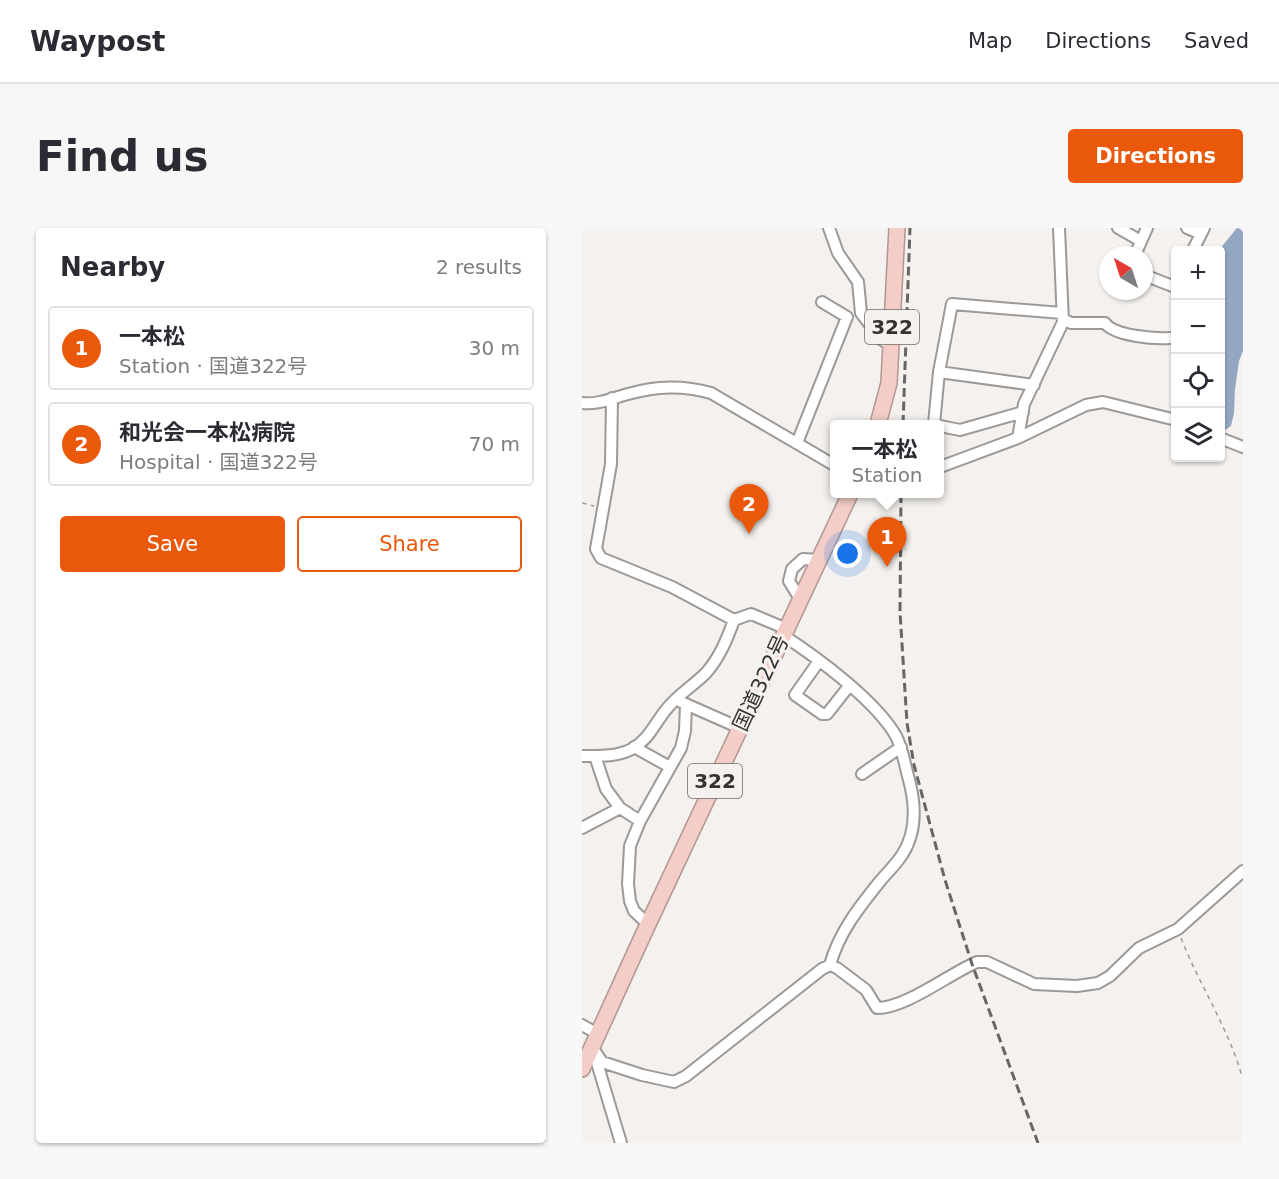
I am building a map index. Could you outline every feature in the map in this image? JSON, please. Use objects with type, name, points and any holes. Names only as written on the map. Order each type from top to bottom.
[{"type":"highway","name":"322","points":[[879,420],[889,383],[897,228]]},
{"type":"highway","name":"国道322号","points":[[582,1069],[818,560],[851,498]]},
{"type":"street","points":[[829,228],[838,254],[858,282],[861,313],[881,339],[892,346]]},
{"type":"street","points":[[1018,438],[1024,404],[1063,316],[1059,228]]},
{"type":"street","points":[[1118,228],[1141,241]]},
{"type":"street","points":[[1139,246],[1147,228]]},
{"type":"street","points":[[1187,228],[1202,231],[1195,246]]},
{"type":"street","points":[[1153,278],[1171,285]]},
{"type":"street","points":[[797,443],[847,317],[822,302]]},
{"type":"street","points":[[934,420],[939,372],[952,304],[1063,316],[1071,323],[1105,323],[1113,331],[1158,339],[1170,338]]},
{"type":"street","points":[[939,372],[1034,385]]},
{"type":"street","points":[[582,404],[663,386],[690,387],[711,393],[830,463]]},
{"type":"street","points":[[612,398],[610,464],[597,541],[598,554],[604,561],[672,587],[734,620],[750,614],[785,633],[885,719],[901,747],[915,811],[909,838],[902,855],[857,909],[846,926],[833,953],[830,966]]},
{"type":"street","points":[[944,465],[1018,438],[1086,405],[1103,402],[1171,419]]},
{"type":"street","points":[[944,427],[960,430],[1023,412]]},
{"type":"street","points":[[1225,440],[1243,447]]},
{"type":"street","points":[[582,756],[616,754],[634,747],[649,735],[664,712],[705,674],[716,660],[726,644],[734,620]]},
{"type":"street","points":[[819,661],[795,695],[822,714],[827,714],[849,686]]},
{"type":"street","points":[[675,700],[740,728]]},
{"type":"street","points":[[648,924],[634,911],[630,901],[628,884],[630,846],[640,821],[681,748],[685,731],[686,705]]},
{"type":"street","points":[[634,747],[670,767]]},
{"type":"street","points":[[862,774],[901,747]]},
{"type":"street","points":[[595,756],[606,789],[620,808],[640,821]]},
{"type":"street","points":[[582,828],[620,808]]},
{"type":"street","points":[[582,1025],[595,1041],[602,1062],[674,1082],[686,1076],[822,969],[830,966],[837,968],[866,990],[877,1008],[884,1008],[906,1000],[977,962],[987,962],[1034,984],[1077,986],[1098,983],[1110,976],[1139,948],[1178,929],[1243,871]]},
{"type":"street","points":[[595,1041],[621,1143]]},
{"type":"path","points":[[1178,929],[1207,990],[1216,1016],[1226,1031],[1241,1073],[1243,1073]]},
{"type":"water","points":[[1237,228],[1243,228],[1243,351],[1239,361],[1234,413],[1231,426],[1225,430],[1225,246],[1222,246]]},
{"type":"railway","points":[[903,420],[910,228]]},
{"type":"railway","points":[[901,498],[900,612],[907,723],[914,765],[945,880],[972,964],[1038,1143]]},
{"type":"place","name":"和光会一本松病院","points":[[749,534]]},
{"type":"place","name":"一本松","points":[[887,567]]}]
